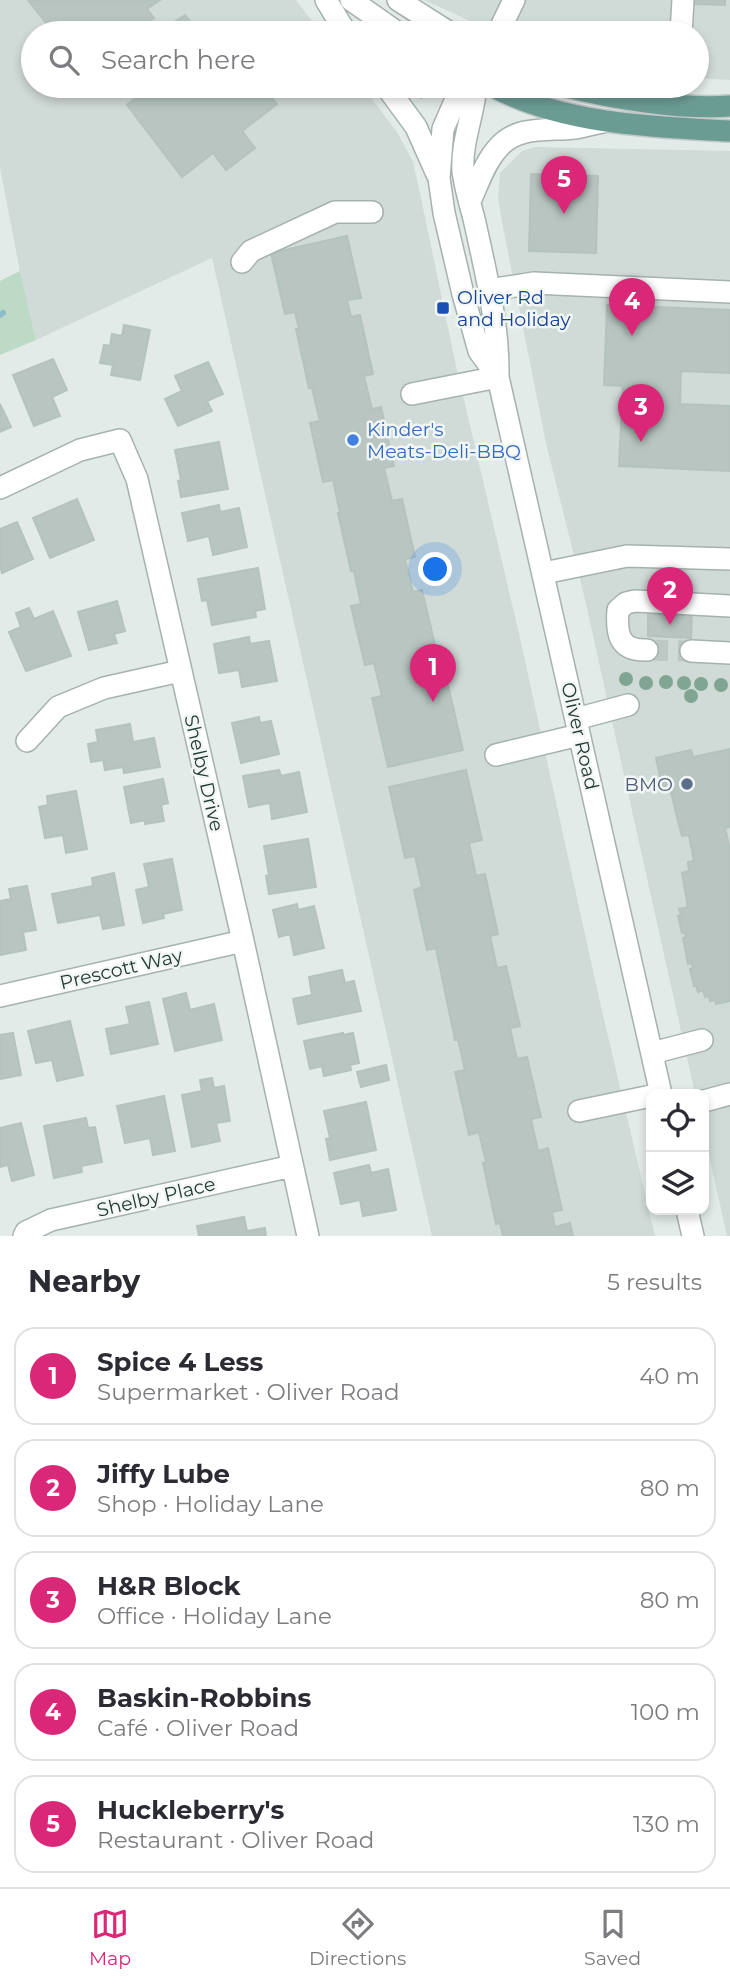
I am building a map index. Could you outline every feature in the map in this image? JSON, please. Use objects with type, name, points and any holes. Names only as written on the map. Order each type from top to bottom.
[{"type":"main road","points":[[520,98],[556,110],[607,121],[662,128],[730,131]]},
{"type":"main road","points":[[620,98],[730,106]]},
{"type":"street","points":[[326,0],[339,21]]},
{"type":"street","points":[[351,0],[381,21]]},
{"type":"street","points":[[398,0],[431,21]]},
{"type":"street","points":[[504,21],[514,0]]},
{"type":"street","points":[[681,21],[682,0]]},
{"type":"street","name":"Oliver Road","points":[[395,98],[416,127],[439,178],[453,253],[479,351],[498,377]]},
{"type":"street","name":"Oliver Road","points":[[439,178],[443,129],[457,98]]},
{"type":"street","name":"Oliver Road","points":[[475,98],[466,139],[463,170],[499,348],[498,377],[659,1089]]},
{"type":"street","points":[[470,201],[486,165],[507,138],[529,130],[575,128],[607,121]]},
{"type":"street","points":[[242,262],[251,250],[335,212],[372,212]]},
{"type":"street","points":[[489,290],[534,283],[730,292]]},
{"type":"street","points":[[412,394],[498,377]]},
{"type":"street","name":"Shelby Drive","points":[[0,488],[80,450],[121,440],[137,479],[243,941],[307,1236]]},
{"type":"street","points":[[544,573],[627,556],[730,559]]},
{"type":"street","points":[[647,646],[634,651],[621,642],[617,625],[618,610],[626,603],[635,601],[730,606]]},
{"type":"street","points":[[730,645],[691,647],[730,653]]},
{"type":"street","points":[[27,741],[58,707],[104,688],[180,670]]},
{"type":"street","points":[[496,755],[578,727],[628,705]]},
{"type":"street","name":"Prescott Way","points":[[0,996],[243,941]]},
{"type":"street","points":[[652,1053],[702,1040]]},
{"type":"street","points":[[709,1100],[730,1094]]},
{"type":"street","points":[[579,1111],[646,1097]]},
{"type":"street","name":"Shelby Place","points":[[24,1236],[26,1232],[51,1220],[292,1166]]},
{"type":"street","points":[[688,1215],[693,1236]]},
{"type":"path","points":[[411,99],[415,98]]},
{"type":"shaded area","points":[[0,0],[296,0],[312,21],[21,21],[21,98],[371,98],[397,132],[413,162],[456,366],[646,1198],[646,1215],[650,1215],[655,1236],[432,1236],[212,258],[36,340],[0,168]]},
{"type":"shaded area","points":[[424,0],[730,0],[730,80],[709,79],[709,21],[470,21]]},
{"type":"shaded area","points":[[535,147],[730,151],[730,1236],[727,1236],[709,1155],[709,1089],[694,1089],[584,595],[546,443],[503,227],[498,198],[500,173],[522,151]]},
{"type":"green space","points":[[20,271],[36,340],[0,355],[0,281]]},
{"type":"building","points":[[28,0],[160,0],[147,9],[154,18],[150,21],[45,21]]},
{"type":"building","points":[[691,0],[725,0],[725,5],[691,4]]},
{"type":"building","points":[[185,15],[190,21],[176,21]]},
{"type":"building","points":[[135,98],[272,98],[277,104],[242,131],[255,148],[226,170],[213,153],[182,177],[127,105]]},
{"type":"building","points":[[531,174],[598,176],[596,253],[529,251]]},
{"type":"building","points":[[347,236],[361,298],[347,300],[351,317],[360,315],[373,374],[364,376],[372,409],[381,407],[394,466],[384,468],[392,501],[402,499],[415,557],[405,559],[413,592],[422,590],[436,649],[426,651],[434,684],[447,681],[463,750],[388,767],[372,698],[382,696],[374,663],[365,665],[351,606],[361,604],[354,571],[351,571],[333,480],[323,482],[310,423],[320,421],[312,388],[309,388],[295,312],[285,314],[271,253]]},
{"type":"building","points":[[607,305],[730,310],[730,373],[681,371],[680,404],[730,406],[730,471],[619,466],[623,386],[604,385]]},
{"type":"building","points":[[124,325],[150,330],[140,380],[111,375],[113,365],[100,363],[104,345],[110,346],[112,334],[122,336]]},
{"type":"building","points":[[53,359],[67,390],[52,397],[60,416],[34,426],[13,375]]},
{"type":"building","points":[[208,362],[223,394],[207,401],[212,411],[178,426],[165,399],[182,391],[175,376]]},
{"type":"building","points":[[0,404],[11,427],[0,432]]},
{"type":"building","points":[[219,442],[228,489],[181,497],[178,481],[181,480],[175,450]]},
{"type":"building","points":[[77,499],[94,540],[50,558],[33,518]]},
{"type":"building","points":[[219,505],[220,512],[239,508],[247,547],[213,555],[209,536],[188,541],[182,513]]},
{"type":"building","points":[[17,522],[33,559],[2,573],[0,529]]},
{"type":"building","points":[[258,568],[265,609],[255,611],[256,617],[212,625],[207,600],[202,601],[198,579]]},
{"type":"building","points":[[117,601],[125,631],[114,634],[117,643],[89,650],[78,612]]},
{"type":"building","points":[[29,608],[34,619],[53,611],[71,656],[26,671],[9,632],[21,627],[16,613]]},
{"type":"building","points":[[648,612],[692,614],[691,638],[648,636]]},
{"type":"building","points":[[249,637],[250,644],[269,641],[277,681],[242,687],[239,670],[219,673],[214,644]]},
{"type":"building","points":[[259,717],[260,723],[271,721],[279,754],[241,763],[232,723]]},
{"type":"building","points":[[130,724],[133,742],[154,738],[160,767],[124,773],[123,767],[105,770],[103,760],[91,762],[88,744],[98,742],[96,730]]},
{"type":"building","points":[[730,749],[730,827],[725,828],[730,850],[730,1001],[716,1004],[715,1000],[710,1001],[709,996],[705,997],[703,990],[698,992],[690,969],[693,968],[692,963],[688,964],[683,938],[686,937],[685,933],[682,933],[678,916],[681,915],[679,909],[688,907],[682,873],[689,871],[688,862],[694,861],[689,835],[682,836],[670,788],[663,790],[656,758],[691,750],[693,757]]},
{"type":"building","points":[[279,770],[281,776],[299,772],[307,812],[272,819],[270,803],[249,807],[243,776]]},
{"type":"building","points":[[466,770],[482,840],[469,843],[476,876],[485,874],[498,934],[490,936],[497,968],[506,966],[520,1026],[510,1028],[517,1059],[527,1057],[541,1117],[531,1119],[538,1151],[548,1148],[562,1210],[552,1212],[555,1227],[570,1223],[573,1236],[503,1236],[500,1223],[496,1224],[479,1132],[469,1135],[455,1072],[465,1070],[458,1039],[455,1040],[436,948],[427,950],[414,890],[422,887],[415,856],[405,858],[389,787]]},
{"type":"building","points":[[163,779],[168,803],[161,805],[164,821],[145,824],[145,820],[131,823],[124,787]]},
{"type":"building","points":[[76,791],[87,849],[66,853],[63,835],[45,838],[39,807],[48,805],[47,796]]},
{"type":"building","points":[[308,839],[316,887],[269,894],[264,846]]},
{"type":"building","points":[[172,859],[182,910],[163,914],[164,918],[143,923],[136,890],[149,887],[144,864]]},
{"type":"building","points":[[114,873],[124,925],[103,929],[100,915],[58,923],[52,894],[93,886],[92,878]]},
{"type":"building","points":[[27,886],[36,930],[23,932],[26,950],[0,955],[0,901],[11,899],[9,889]]},
{"type":"building","points":[[297,904],[298,910],[314,906],[324,948],[294,955],[290,934],[279,937],[273,910]]},
{"type":"building","points":[[342,970],[345,983],[354,981],[361,1011],[298,1024],[293,999],[312,995],[309,977]]},
{"type":"building","points":[[186,993],[190,1010],[214,1004],[222,1040],[175,1051],[163,999]]},
{"type":"building","points":[[149,1002],[158,1044],[111,1054],[106,1029],[130,1024],[126,1007]]},
{"type":"building","points":[[70,1021],[83,1075],[57,1081],[52,1060],[36,1063],[28,1031]]},
{"type":"building","points":[[13,1033],[21,1075],[0,1079],[0,1035]]},
{"type":"building","points":[[353,1033],[359,1063],[350,1065],[351,1070],[324,1076],[322,1066],[310,1069],[304,1041]]},
{"type":"building","points":[[386,1065],[389,1080],[361,1087],[357,1072]]},
{"type":"building","points":[[212,1078],[214,1088],[224,1086],[230,1121],[216,1123],[220,1141],[192,1147],[182,1095],[202,1091],[200,1080]]},
{"type":"building","points":[[164,1096],[175,1151],[153,1155],[150,1138],[125,1143],[117,1106]]},
{"type":"building","points":[[366,1102],[376,1150],[330,1160],[326,1139],[330,1138],[324,1111]]},
{"type":"building","points":[[86,1118],[88,1128],[95,1127],[102,1162],[81,1166],[82,1172],[54,1178],[44,1126]]},
{"type":"building","points":[[21,1123],[34,1175],[12,1181],[8,1165],[0,1167],[0,1128]]},
{"type":"building","points":[[369,1165],[371,1173],[388,1169],[396,1210],[363,1216],[360,1200],[341,1204],[334,1173]]},
{"type":"building","points":[[244,1217],[247,1231],[265,1228],[266,1236],[199,1236],[197,1226]]},
{"type":"tunnel","points":[[647,650],[691,651]]},
{"type":"place","name":"Huckleberry's","points":[[564,214]]},
{"type":"place","name":"Oliver Rd and Holiday","points":[[443,308]]},
{"type":"place","name":"Baskin-Robbins","points":[[632,336]]},
{"type":"place","name":"Kinder's Meats-Deli-BBQ","points":[[353,440]]},
{"type":"place","name":"H&R Block","points":[[641,442]]},
{"type":"place","name":"Jiffy Lube","points":[[670,625]]},
{"type":"place","name":"Spice 4 Less","points":[[433,702]]},
{"type":"place","name":"BMO","points":[[687,784]]}]
